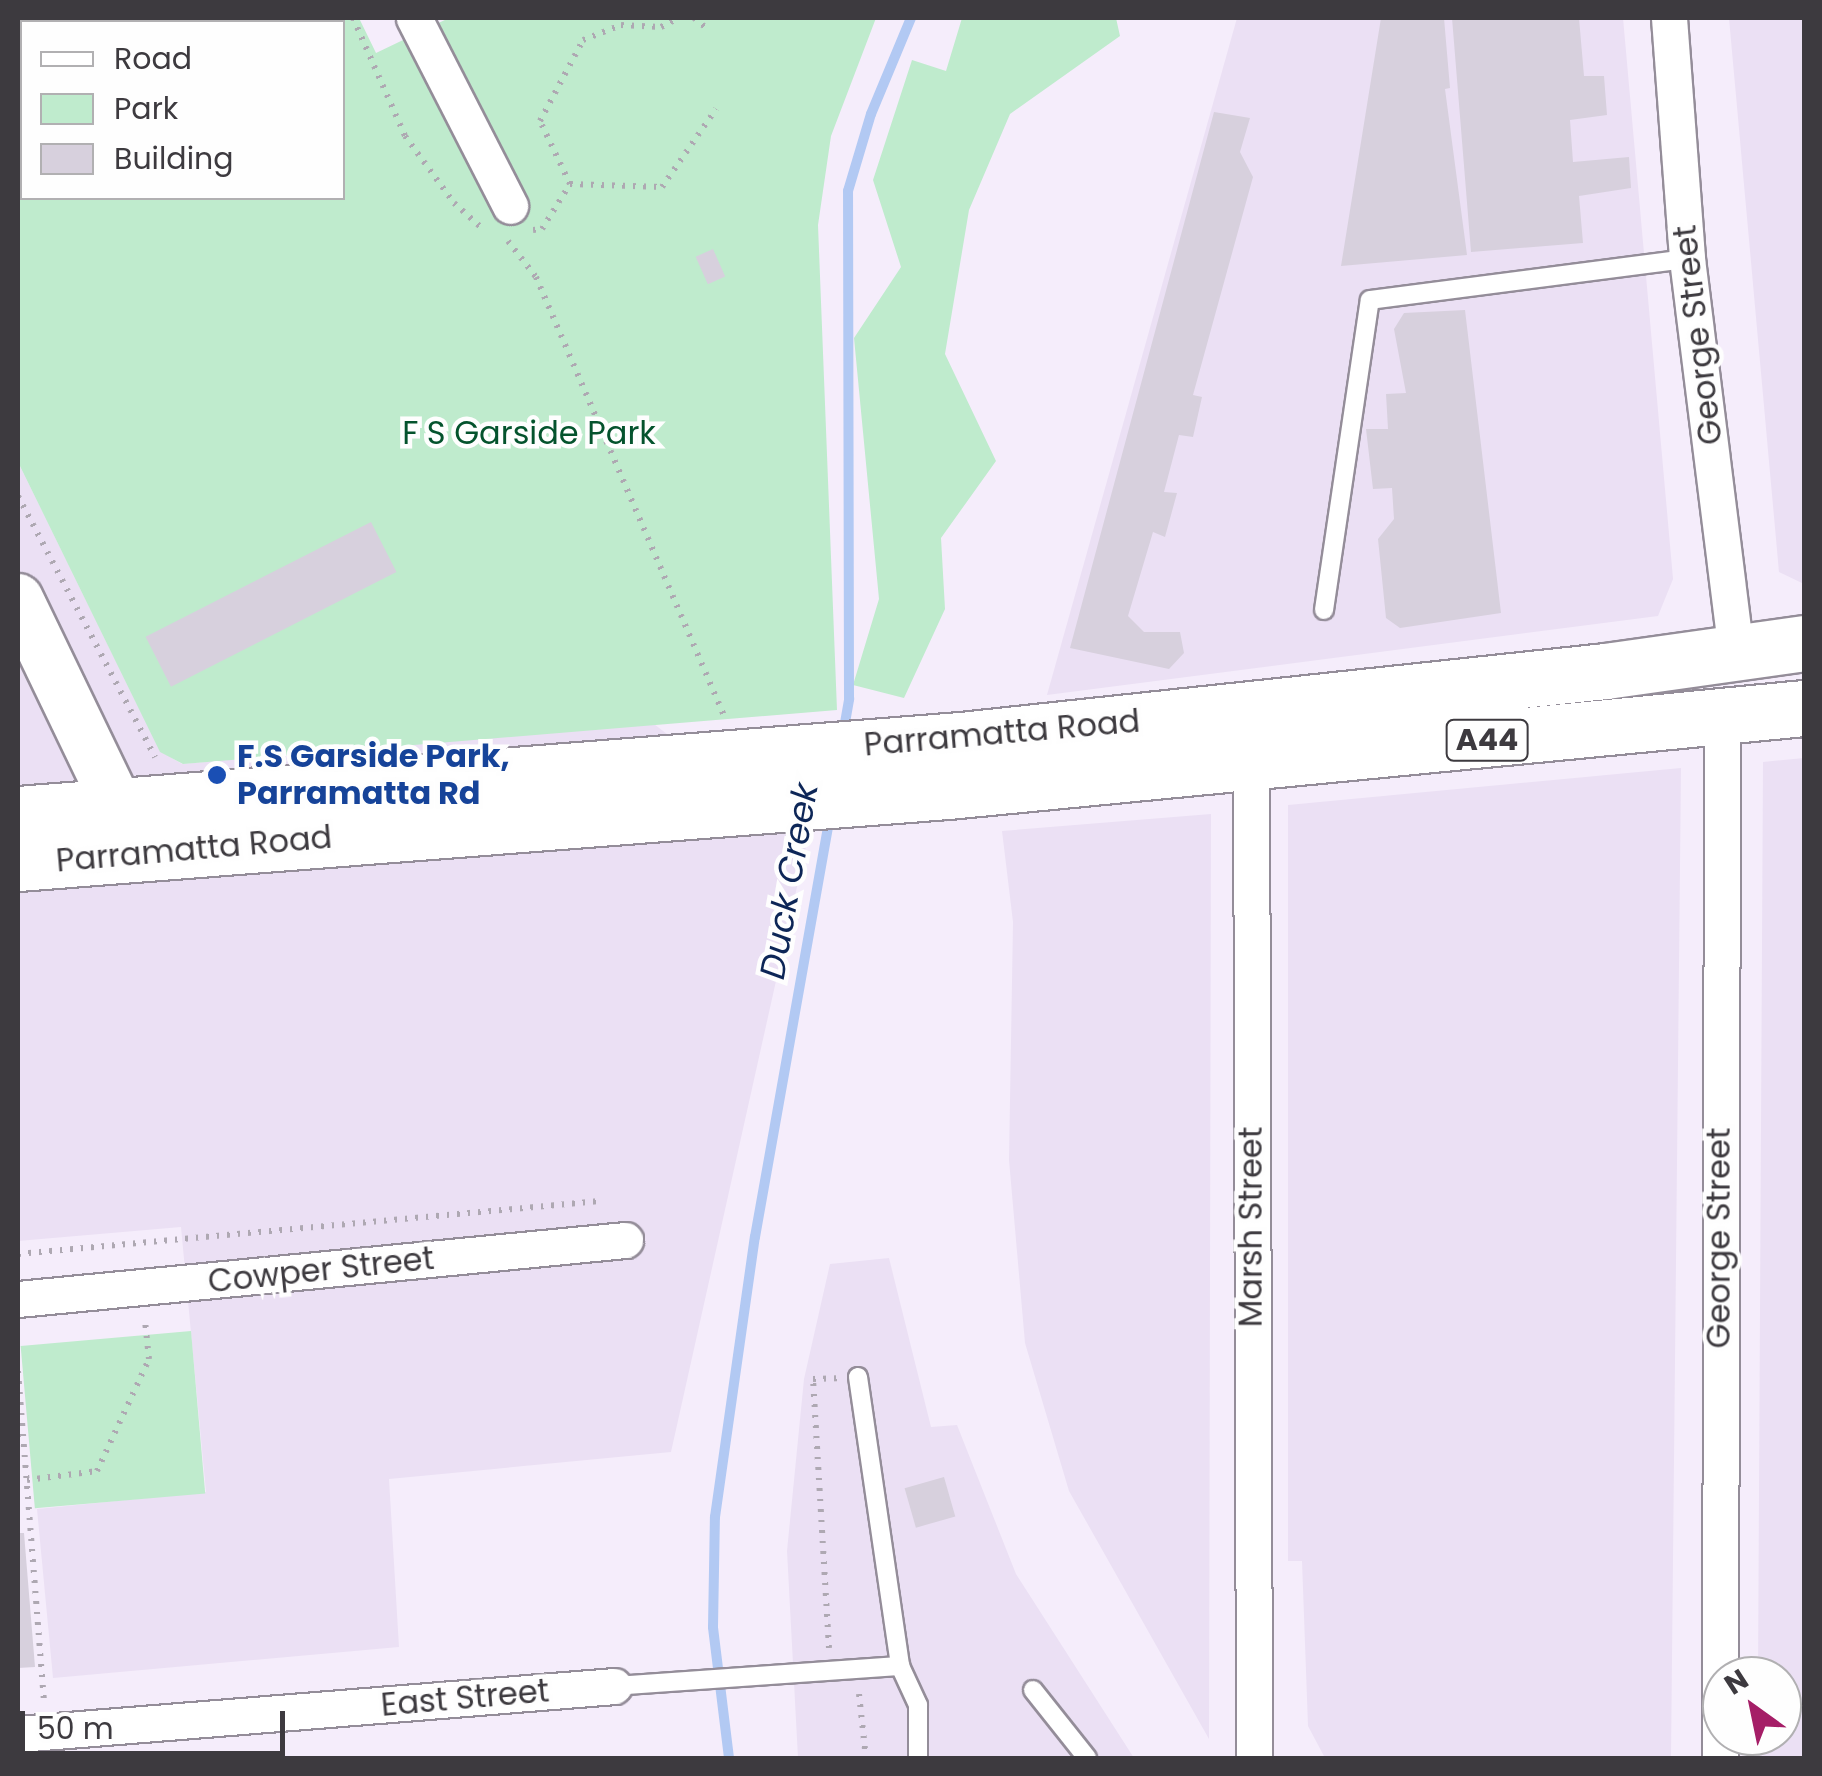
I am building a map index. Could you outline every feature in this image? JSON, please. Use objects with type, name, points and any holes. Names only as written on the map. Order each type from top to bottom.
[{"type":"highway","name":"Parramatta Road","points":[[1251,735],[1736,651],[1804,644]]},
{"type":"highway","name":"Parramatta Road","points":[[18,864],[140,851],[762,805],[954,765],[1251,735],[1722,717],[1804,708]]},
{"type":"highway","name":"Parramatta Road","points":[[18,814],[746,742],[954,765]]},
{"type":"street","points":[[414,18],[506,220]]},
{"type":"street","name":"George Street","points":[[1668,18],[1687,259],[1736,651]]},
{"type":"street","points":[[18,598],[140,851]]},
{"type":"street","name":"George Street","points":[[1720,1758],[1722,717]]},
{"type":"street","name":"Marsh Street","points":[[1251,735],[1253,1751]]},
{"type":"street","name":"Cowper Street","points":[[18,1299],[625,1240]]},
{"type":"street","name":"East Street","points":[[32,1733],[614,1686]]},
{"type":"lane","points":[[1324,610],[1370,300],[1687,259]]},
{"type":"lane","points":[[858,1378],[900,1666],[918,1705],[918,1758]]},
{"type":"lane","points":[[614,1686],[664,1686],[900,1666]]},
{"type":"lane","points":[[1032,1690],[1087,1758]]},
{"type":"path","points":[[353,18],[405,136],[479,229],[506,220],[542,230],[570,184]]},
{"type":"path","points":[[570,184],[540,121],[583,40],[620,25],[660,28],[679,18]]},
{"type":"path","points":[[694,18],[705,27]]},
{"type":"path","points":[[570,184],[662,187],[716,109]]},
{"type":"path","points":[[506,220],[536,277],[746,742]]},
{"type":"path","points":[[18,496],[155,757]]},
{"type":"path","points":[[18,1254],[600,1201]]},
{"type":"path","points":[[27,1480],[97,1471],[149,1359],[142,1287]]},
{"type":"path","points":[[18,1371],[27,1480],[32,1733]]},
{"type":"path","points":[[858,1378],[813,1379],[829,1652],[859,1651],[866,1758]]},
{"type":"shaded area","points":[[1237,18],[1623,18],[1673,579],[1658,616],[1047,695]]},
{"type":"shaded area","points":[[1729,18],[1804,18],[1804,584],[1779,572]]},
{"type":"shaded area","points":[[18,462],[160,751],[182,764],[654,724],[807,842],[671,1452],[389,1479],[399,1647],[53,1678],[37,1509],[206,1492],[181,1227],[18,1241]]},
{"type":"shaded area","points":[[1804,758],[1804,1758],[1761,1756],[1802,1756],[1802,1656],[1758,1656],[1763,762]]},
{"type":"shaded area","points":[[1681,768],[1671,1758],[1325,1758],[1308,1726],[1302,1561],[1288,1561],[1288,805]]},
{"type":"shaded area","points":[[1211,814],[1209,1739],[1069,1491],[1025,1343],[1009,1160],[1013,922],[1002,831]]},
{"type":"shaded area","points":[[889,1258],[931,1427],[957,1425],[1016,1574],[1134,1758],[798,1758],[787,1551],[804,1379],[830,1264]]},
{"type":"green space","name":"F S Garside Park","points":[[18,18],[359,18],[376,53],[449,18],[876,18],[831,136],[818,225],[837,710],[183,764],[160,752],[18,462]]},
{"type":"green space","points":[[962,18],[1116,18],[1120,36],[1010,114],[969,210],[945,354],[996,461],[941,538],[945,609],[904,698],[853,685],[879,599],[854,338],[901,267],[873,180],[912,60],[946,71]]},
{"type":"green space","points":[[191,1331],[205,1493],[35,1508],[21,1346]]},
{"type":"building","points":[[1381,18],[1444,18],[1450,88],[1445,89],[1467,255],[1341,266]]},
{"type":"building","points":[[1452,18],[1579,18],[1584,76],[1604,76],[1607,115],[1570,120],[1573,162],[1629,157],[1631,188],[1579,196],[1583,243],[1471,252]]},
{"type":"building","points":[[1214,112],[1250,118],[1240,152],[1253,177],[1193,395],[1202,397],[1193,437],[1179,435],[1164,492],[1177,493],[1165,537],[1153,532],[1128,616],[1144,632],[1180,632],[1184,653],[1169,669],[1070,648]]},
{"type":"building","points":[[713,249],[725,276],[708,284],[696,257]]},
{"type":"building","points":[[1465,310],[1501,613],[1400,628],[1386,618],[1378,539],[1394,519],[1392,488],[1373,489],[1366,429],[1388,429],[1386,394],[1406,393],[1394,329],[1404,313]]},
{"type":"building","points":[[371,522],[396,572],[171,687],[146,637]]},
{"type":"building","points":[[944,1477],[955,1516],[916,1528],[905,1488]]},
{"type":"building","points":[[18,1533],[24,1533],[35,1667],[18,1668]]},
{"type":"waterway","name":"Duck Creek","points":[[843,734],[849,699],[848,191],[871,114],[911,18]]},
{"type":"waterway","name":"Duck Creek","points":[[729,1758],[713,1627],[715,1517],[755,1237],[830,815]]},
{"type":"place","name":"F.S Garside Park, Parramatta Rd","points":[[217,775]]}]
